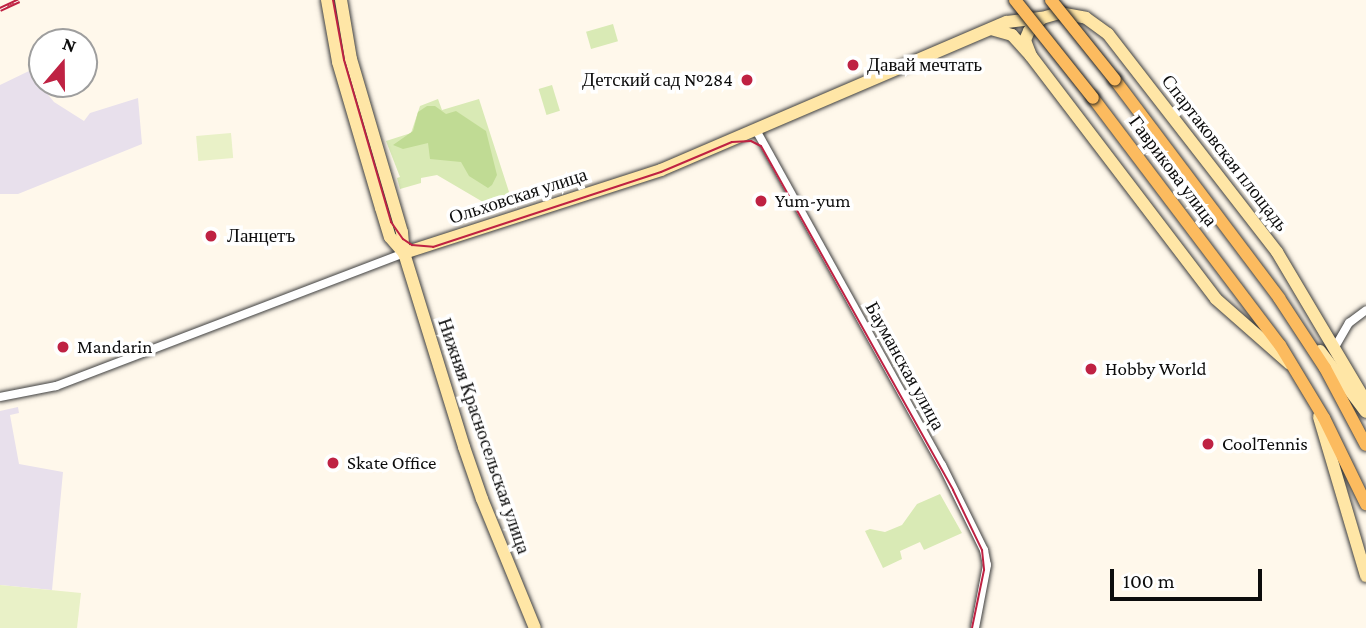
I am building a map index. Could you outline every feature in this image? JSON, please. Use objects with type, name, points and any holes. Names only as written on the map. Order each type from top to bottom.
[{"type":"main road","name":"Гаврикова улица","points":[[1015,0],[1259,314],[1296,369]]},
{"type":"main road","name":"Гаврикова улица","points":[[1051,0],[1115,80],[1279,298],[1318,357],[1366,446]]},
{"type":"main road","points":[[1296,369],[1366,503]]},
{"type":"street","name":"Нижняя Красносельская улица","points":[[327,0],[338,61],[381,208],[390,237],[404,253]]},
{"type":"street","name":"Нижняя Красносельская улица","points":[[341,0],[351,58],[402,232],[404,253],[482,499],[536,628]]},
{"type":"street","name":"Спартаковская площадь","points":[[1042,18],[1059,13],[1078,15],[1108,34],[1277,252],[1366,402]]},
{"type":"street","name":"Ольховская улица","points":[[0,397],[55,386],[404,253],[646,175],[1007,22],[1042,18]]},
{"type":"street","points":[[1031,56],[1025,40],[1029,31],[1042,18]]},
{"type":"street","points":[[990,29],[1012,35],[1031,56],[1216,299],[1296,369]]},
{"type":"street","name":"Бауманская улица","points":[[756,130],[942,465],[984,550],[987,565],[975,628]]},
{"type":"street","points":[[1279,298],[1366,412]]},
{"type":"street","points":[[1366,310],[1349,323],[1338,352],[1366,436]]},
{"type":"street","points":[[1315,403],[1366,576]]},
{"type":"shaded area","points":[[28,71],[28,98],[51,98],[84,121],[90,113],[138,98],[142,144],[18,194],[0,194],[0,85]]},
{"type":"shaded area","points":[[18,407],[19,413],[10,415],[19,464],[63,472],[52,590],[0,585],[0,411]]},
{"type":"green space","points":[[613,24],[618,41],[591,49],[586,32]]},
{"type":"green space","points":[[552,85],[560,111],[547,115],[539,89]]},
{"type":"green space","points":[[438,99],[442,110],[479,99],[510,195],[483,202],[437,175],[421,178],[421,183],[400,189],[397,178],[400,177],[386,141],[411,133],[420,106]]},
{"type":"green space","points":[[427,106],[435,106],[446,114],[456,111],[486,131],[497,175],[492,185],[488,188],[469,176],[461,162],[430,159],[428,143],[403,149],[393,145],[413,131],[418,112]]},
{"type":"green space","points":[[231,133],[233,158],[198,161],[196,136]]},
{"type":"green space","points":[[940,494],[962,533],[924,550],[920,542],[900,551],[902,559],[883,568],[865,531],[870,529],[885,532],[902,525],[917,504]]},
{"type":"green space","points":[[0,585],[81,593],[77,628],[0,628]]},
{"type":"tram line","points":[[333,0],[344,60],[391,222],[403,239],[412,245],[433,247],[661,172],[732,142],[751,141],[761,146],[953,490],[982,550],[984,570],[972,628]]},
{"type":"railway","points":[[0,9],[19,0]]},
{"type":"place","name":"Давай мечтать","points":[[853,65]]},
{"type":"place","name":"Детский сад №284","points":[[747,80]]},
{"type":"place","name":"Yum-yum","points":[[761,201]]},
{"type":"place","name":"Ланцетъ","points":[[211,236]]},
{"type":"place","name":"Mandarin","points":[[63,347]]},
{"type":"place","name":"Hobby World","points":[[1091,369]]},
{"type":"place","name":"CoolTennis","points":[[1208,444]]},
{"type":"place","name":"Skate Office","points":[[333,463]]}]
